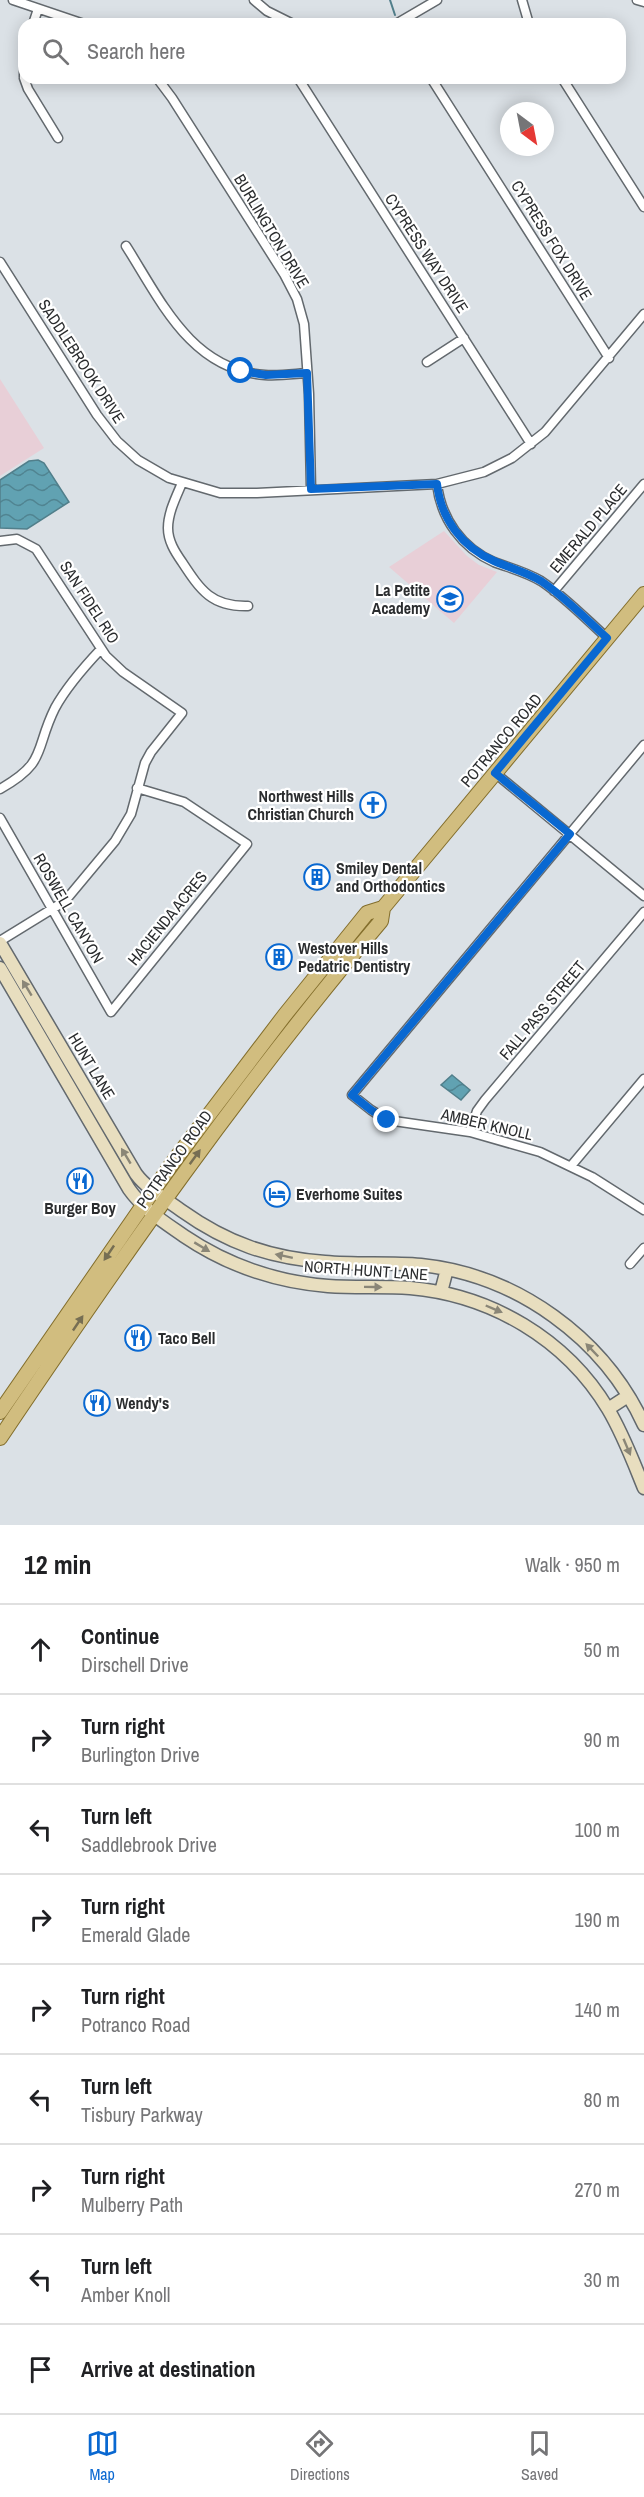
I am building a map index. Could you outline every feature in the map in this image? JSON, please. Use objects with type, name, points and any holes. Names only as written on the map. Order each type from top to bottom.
[{"type":"main road","name":"POTRANCO ROAD","points":[[0,1438],[230,1085],[367,914],[382,908],[644,594]]},
{"type":"main road","name":"POTRANCO ROAD","points":[[159,1194],[381,921],[382,908]]},
{"type":"main road","points":[[304,1014],[317,988],[355,941],[356,935],[352,932]]},
{"type":"main road","name":"HUNT LANE","points":[[0,942],[136,1174],[159,1194]]},
{"type":"main road","name":"HUNT LANE","points":[[0,968],[129,1189],[148,1210]]},
{"type":"main road","points":[[252,1080],[262,1058],[285,1028],[287,1024],[284,1016]]},
{"type":"main road","points":[[51,1056],[59,1058],[86,1103],[94,1102]]},
{"type":"main road","points":[[230,1085],[242,1094]]},
{"type":"main road","name":"NORTH HUNT LANE","points":[[159,1194],[215,1233],[261,1250],[326,1263],[410,1264],[447,1269],[504,1288],[557,1319],[592,1350],[628,1396],[644,1425]]},
{"type":"main road","name":"POTRANCO ROAD","points":[[0,1412],[58,1326],[148,1210]]},
{"type":"main road","name":"NORTH HUNT LANE","points":[[148,1210],[214,1254],[252,1271],[276,1278],[329,1286],[408,1288],[441,1292],[496,1310],[542,1336],[580,1372],[608,1409],[640,1472],[644,1488]]},
{"type":"main road","points":[[441,1292],[447,1269]]},
{"type":"main road","points":[[22,1406],[18,1400],[55,1343],[58,1326]]},
{"type":"main road","points":[[608,1409],[628,1396]]},
{"type":"street","points":[[13,0],[66,18]]},
{"type":"street","points":[[254,0],[267,11],[281,18]]},
{"type":"street","points":[[407,18],[437,0]]},
{"type":"street","points":[[522,0],[527,18]]},
{"type":"street","points":[[637,0],[644,2]]},
{"type":"street","points":[[35,18],[38,9]]},
{"type":"street","points":[[26,84],[58,138]]},
{"type":"street","name":"BURLINGTON DRIVE","points":[[162,84],[293,290],[304,324],[311,489]]},
{"type":"street","name":"CYPRESS WAY DRIVE","points":[[302,84],[531,444]]},
{"type":"street","name":"CYPRESS FOX DRIVE","points":[[435,84],[609,358]]},
{"type":"street","points":[[566,84],[644,207]]},
{"type":"street","points":[[126,246],[180,330],[207,355],[229,367],[254,373],[307,373]]},
{"type":"street","name":"SADDLEBROOK DRIVE","points":[[0,262],[109,432],[138,460],[182,483],[220,493],[437,484],[484,472],[512,458],[554,423],[644,314]]},
{"type":"street","points":[[427,362],[464,338]]},
{"type":"street","points":[[182,483],[169,519],[168,531],[173,548],[197,586],[206,594],[226,605],[248,606]]},
{"type":"street","points":[[437,484],[446,518],[466,543],[483,556],[531,575],[554,591],[607,638]]},
{"type":"street","name":"EMERALD PLACE","points":[[554,591],[644,484]]},
{"type":"street","name":"SAN FIDEL RIO","points":[[0,541],[17,539],[36,549],[101,649],[123,672],[182,713],[151,752],[137,788]]},
{"type":"street","points":[[0,789],[22,776],[32,766],[55,709],[69,686],[101,649]]},
{"type":"street","points":[[570,834],[644,745]]},
{"type":"street","points":[[495,773],[644,896]]},
{"type":"street","points":[[0,942],[53,909],[74,892],[115,842],[131,814],[137,788]]},
{"type":"street","name":"HACIENDA ACRES","points":[[111,1012],[247,844],[184,802],[137,788]]},
{"type":"street","name":"ROSWELL CANYON","points":[[0,818],[111,1012]]},
{"type":"street","name":"AMBER KNOLL","points":[[570,834],[352,1095],[387,1120],[470,1132],[523,1146],[571,1166],[616,1191],[644,1210]]},
{"type":"street","name":"FALL PASS STREET","points":[[470,1132],[477,1111],[485,1100],[644,912]]},
{"type":"street","points":[[571,1166],[644,1079]]},
{"type":"street","points":[[630,1264],[644,1248]]},
{"type":"shaded area","points":[[0,379],[44,448],[0,476]]},
{"type":"shaded area","name":"La Petite Academy","points":[[444,531],[467,556],[479,565],[497,572],[454,623],[389,567]]},
{"type":"water","points":[[38,460],[44,463],[69,502],[27,529],[0,528],[0,480],[29,461]]},
{"type":"water","points":[[452,1075],[470,1090],[461,1100],[441,1085]]},
{"type":"waterway","points":[[390,0],[395,15]]},
{"type":"place","name":"La Petite Academy","points":[[450,599]]},
{"type":"place","name":"Northwest Hills Christian Church","points":[[373,805]]},
{"type":"place","name":"Smiley Dental and Orthodontics","points":[[317,877]]},
{"type":"place","name":"Westover Hills Pedatric Dentistry","points":[[279,957]]},
{"type":"place","name":"Burger Boy","points":[[80,1181]]},
{"type":"place","name":"Everhome Suites","points":[[277,1194]]},
{"type":"place","name":"Taco Bell","points":[[138,1338]]},
{"type":"place","name":"Wendy's","points":[[97,1403]]},
{"type":"route","points":[[241,371],[266,375],[307,373],[311,489],[437,484],[446,518],[466,543],[483,556],[499,564],[520,570],[542,582],[607,638],[495,773],[570,834],[352,1095],[387,1120]]}]
